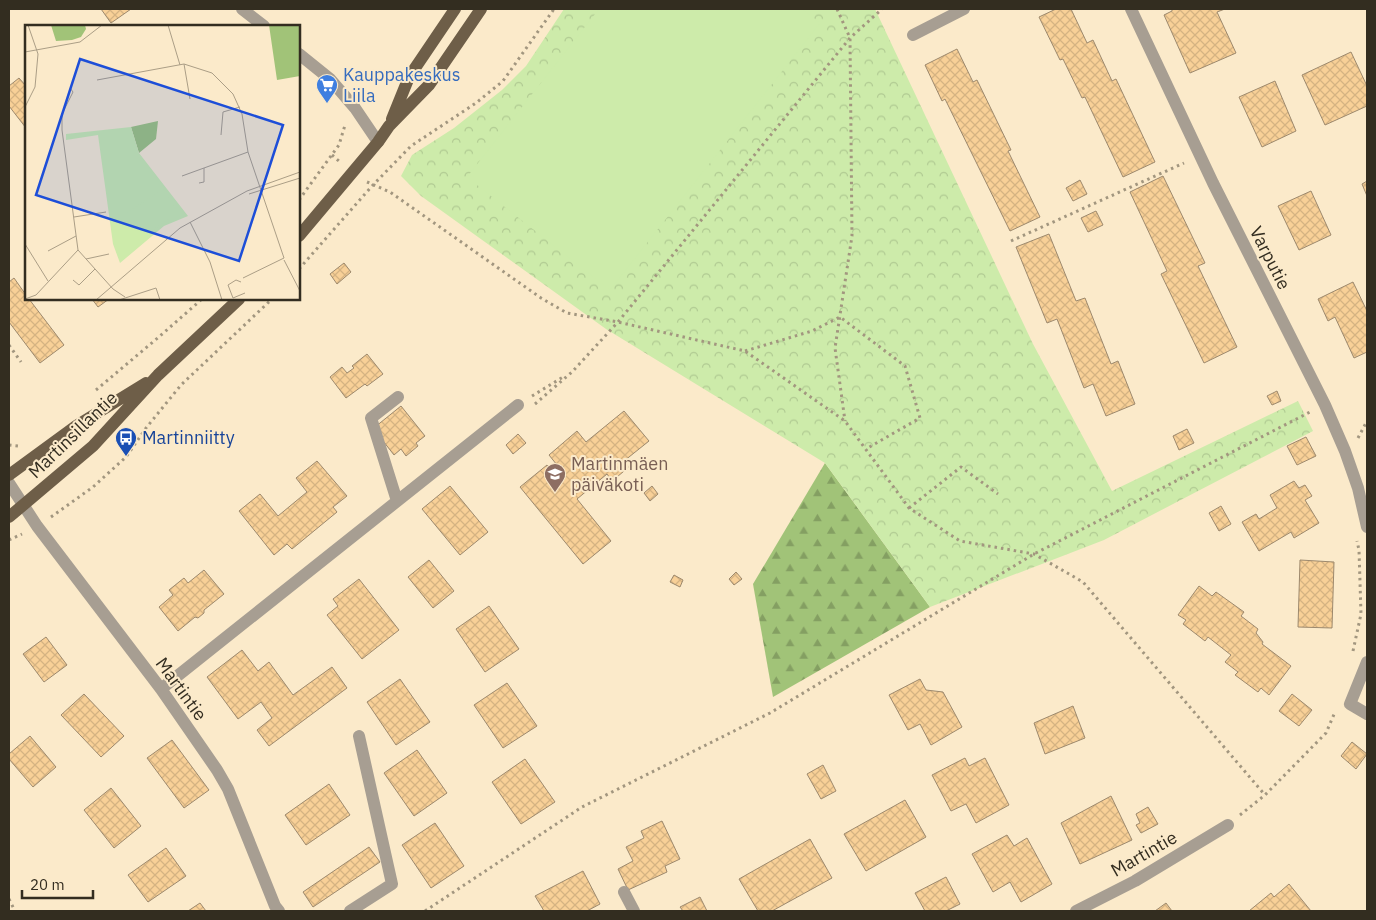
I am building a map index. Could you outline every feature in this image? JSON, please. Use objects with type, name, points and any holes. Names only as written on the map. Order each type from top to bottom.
[{"type":"main road","points":[[389,126],[409,77],[454,9]]},
{"type":"main road","points":[[300,235],[378,142],[389,126],[429,85],[481,9]]},
{"type":"main road","name":"Martinsillantie","points":[[9,517],[93,446],[158,375],[238,300]]},
{"type":"main road","name":"Martinsillantie","points":[[9,475],[76,426],[158,375]]},
{"type":"street","points":[[242,9],[263,25]]},
{"type":"street","points":[[913,35],[964,9]]},
{"type":"street","name":"Varputie","points":[[1131,9],[1213,183],[1325,405],[1345,451],[1358,488],[1361,530]]},
{"type":"street","points":[[300,55],[330,79],[355,108],[378,142]]},
{"type":"street","points":[[397,501],[371,418],[398,396]]},
{"type":"street","points":[[161,689],[518,404]]},
{"type":"street","name":"Martintie","points":[[9,483],[37,526],[161,689],[228,789],[275,906],[279,911]]},
{"type":"street","points":[[1367,662],[1350,704],[1367,714]]},
{"type":"street","points":[[350,911],[392,884],[359,736]]},
{"type":"street","name":"Martintie","points":[[1076,911],[1135,881],[1228,825]]},
{"type":"street","points":[[624,892],[634,911]]},
{"type":"path","points":[[300,267],[372,186],[411,146],[476,103],[503,81],[554,9]]},
{"type":"path","points":[[838,9],[850,38],[852,236],[836,348],[845,421]]},
{"type":"path","points":[[518,404],[572,372],[618,322],[850,38],[882,9]]},
{"type":"path","points":[[300,199],[338,145],[344,127],[355,108]]},
{"type":"path","points":[[1011,241],[1189,160]]},
{"type":"path","points":[[372,186],[390,192],[541,298],[566,313],[618,322],[745,351],[845,421],[909,508],[960,541],[1034,554],[1084,582],[1265,795]]},
{"type":"path","points":[[91,394],[201,300]]},
{"type":"path","points":[[9,540],[37,526],[93,487],[126,457],[146,428],[181,385],[271,300]]},
{"type":"path","points":[[745,351],[812,331],[840,317]]},
{"type":"path","points":[[840,317],[905,366],[920,418],[866,449]]},
{"type":"path","points":[[9,345],[21,362]]},
{"type":"path","points":[[425,911],[582,807],[770,712],[1034,554],[1312,411],[1316,419]]},
{"type":"path","points":[[9,445],[21,445]]},
{"type":"path","points":[[909,508],[961,467],[998,494]]},
{"type":"path","points":[[1350,660],[1361,614],[1359,550],[1361,530]]},
{"type":"path","points":[[1228,825],[1265,795],[1326,733],[1342,698],[1350,704]]},
{"type":"path","points":[[9,900],[15,911]]},
{"type":"green space","points":[[564,9],[875,9],[1033,344],[1112,491],[1298,401],[1313,431],[1104,540],[930,607],[825,463],[606,329],[421,196],[401,176],[412,155],[454,128],[502,90],[526,66]]},
{"type":"green space","points":[[599,9],[802,9],[820,23],[610,290],[467,177]]},
{"type":"green space","points":[[825,463],[930,607],[773,697],[753,584]]},
{"type":"building","points":[[101,9],[131,9],[111,23]]},
{"type":"building","points":[[1056,9],[1071,9],[1087,43],[1093,40],[1112,81],[1116,79],[1155,162],[1123,177],[1085,97],[1082,98],[1063,59],[1060,60],[1039,17]]},
{"type":"building","points":[[1172,9],[1225,9],[1217,12],[1236,53],[1190,73],[1164,15],[1172,11]]},
{"type":"building","points":[[957,49],[973,82],[977,80],[1011,150],[1008,151],[1040,217],[1010,231],[945,99],[942,101],[925,65]]},
{"type":"building","points":[[1351,52],[1367,86],[1367,106],[1325,125],[1302,75]]},
{"type":"building","points":[[19,78],[25,85],[25,127],[9,106],[9,86]]},
{"type":"building","points":[[1275,81],[1296,131],[1262,147],[1239,97]]},
{"type":"building","points":[[1163,176],[1205,263],[1198,266],[1237,347],[1204,363],[1161,274],[1167,271],[1130,192]]},
{"type":"building","points":[[1080,180],[1087,194],[1073,201],[1066,188]]},
{"type":"building","points":[[1367,181],[1367,196],[1362,184]]},
{"type":"building","points":[[1311,191],[1331,235],[1299,250],[1278,206]]},
{"type":"building","points":[[1096,211],[1103,225],[1088,232],[1081,218]]},
{"type":"building","points":[[1049,234],[1076,301],[1085,298],[1111,364],[1118,361],[1135,404],[1106,416],[1093,384],[1084,388],[1057,319],[1047,323],[1016,247]]},
{"type":"building","points":[[344,263],[351,272],[337,284],[330,274]]},
{"type":"building","points":[[14,278],[25,294],[25,300],[30,300],[64,345],[40,363],[9,322],[9,282]]},
{"type":"building","points":[[1353,282],[1367,311],[1367,352],[1354,358],[1335,317],[1328,321],[1318,299]]},
{"type":"building","points":[[93,300],[108,300],[98,307]]},
{"type":"building","points":[[367,354],[383,374],[346,398],[330,377],[342,367],[347,373],[354,368],[352,366]]},
{"type":"building","points":[[1277,391],[1281,401],[1272,405],[1267,396]]},
{"type":"building","points":[[401,406],[425,436],[416,443],[418,446],[406,456],[401,449],[394,455],[375,427]]},
{"type":"building","name":"Martinmäen päiväkoti","points":[[624,411],[649,441],[624,461],[629,467],[612,481],[607,474],[577,499],[611,541],[583,564],[520,487],[547,465],[551,470],[557,465],[549,455],[577,431],[586,442]]},
{"type":"building","points":[[1187,429],[1194,443],[1179,450],[1173,436]]},
{"type":"building","points":[[518,434],[526,443],[513,454],[506,445]]},
{"type":"building","points":[[1306,437],[1316,456],[1297,465],[1287,446]]},
{"type":"building","points":[[317,461],[347,496],[333,507],[337,512],[292,549],[287,544],[274,555],[239,511],[260,494],[278,516],[307,492],[296,478]]},
{"type":"building","points":[[1294,481],[1299,488],[1305,485],[1312,496],[1305,500],[1319,523],[1294,538],[1291,532],[1259,551],[1242,522],[1256,514],[1259,519],[1277,508],[1270,495]]},
{"type":"building","points":[[450,486],[488,532],[460,555],[422,509]]},
{"type":"building","points":[[652,486],[658,494],[650,501],[644,493]]},
{"type":"building","points":[[1221,506],[1231,524],[1219,531],[1209,513]]},
{"type":"building","points":[[429,560],[454,591],[433,608],[408,577]]},
{"type":"building","points":[[1300,560],[1334,562],[1332,628],[1298,627]]},
{"type":"building","points":[[204,570],[224,594],[204,610],[204,613],[198,618],[195,617],[178,631],[159,607],[173,595],[169,590],[184,578],[188,583]]},
{"type":"building","points":[[736,572],[742,579],[734,585],[729,579]]},
{"type":"building","points":[[674,575],[683,580],[680,587],[670,582]]},
{"type":"building","points":[[359,579],[399,630],[362,659],[327,615],[338,606],[333,599]]},
{"type":"building","points":[[1199,586],[1212,596],[1216,592],[1244,612],[1241,616],[1258,629],[1256,633],[1263,642],[1262,644],[1291,666],[1269,695],[1261,688],[1258,692],[1235,675],[1238,672],[1225,662],[1231,655],[1208,637],[1205,641],[1183,624],[1186,620],[1178,615]]},
{"type":"building","points":[[489,606],[519,649],[485,672],[456,629]]},
{"type":"building","points":[[46,637],[67,665],[44,682],[23,654]]},
{"type":"building","points":[[242,650],[258,671],[269,662],[293,695],[332,667],[347,688],[269,746],[257,730],[272,718],[261,702],[238,719],[207,677]]},
{"type":"building","points":[[400,679],[430,722],[396,745],[367,702]]},
{"type":"building","points":[[920,679],[926,690],[943,692],[962,727],[931,745],[920,724],[908,730],[889,695]]},
{"type":"building","points":[[507,683],[537,726],[503,748],[474,705]]},
{"type":"building","points":[[84,694],[124,736],[101,757],[61,715]]},
{"type":"building","points":[[1292,694],[1312,710],[1299,726],[1279,711]]},
{"type":"building","points":[[1073,706],[1085,738],[1045,754],[1034,723]]},
{"type":"building","points":[[30,736],[56,767],[33,787],[9,759],[9,754]]},
{"type":"building","points":[[172,740],[209,790],[184,808],[147,758]]},
{"type":"building","points":[[1352,742],[1367,754],[1356,769],[1341,756]]},
{"type":"building","points":[[417,750],[447,793],[414,816],[384,773]]},
{"type":"building","points":[[965,758],[969,766],[985,758],[1009,805],[976,823],[966,804],[951,811],[932,775]]},
{"type":"building","points":[[525,759],[555,802],[521,824],[492,782]]},
{"type":"building","points":[[823,765],[836,791],[821,799],[807,774]]},
{"type":"building","points":[[329,784],[350,815],[306,845],[285,815]]},
{"type":"building","points":[[111,788],[141,826],[114,848],[84,810]]},
{"type":"building","points":[[1111,796],[1132,840],[1080,864],[1061,823]]},
{"type":"building","points":[[905,800],[926,837],[866,871],[844,834]]},
{"type":"building","points":[[1148,807],[1158,824],[1141,833],[1136,825],[1140,823],[1136,814]]},
{"type":"building","points":[[662,821],[680,859],[665,866],[667,872],[628,890],[618,869],[633,861],[626,847],[644,838],[641,831]]},
{"type":"building","points":[[435,823],[464,866],[431,888],[402,845]]},
{"type":"building","points":[[1007,835],[1014,846],[1027,838],[1052,884],[1021,902],[1010,882],[993,892],[972,854]]},
{"type":"building","points":[[810,839],[832,878],[772,911],[758,911],[739,879]]},
{"type":"building","points":[[369,847],[380,862],[313,907],[303,892]]},
{"type":"building","points":[[166,848],[186,876],[148,902],[128,875]]},
{"type":"building","points":[[583,871],[600,904],[587,911],[544,911],[535,896]]},
{"type":"building","points":[[946,877],[960,904],[946,911],[925,911],[915,893]]},
{"type":"building","points":[[1289,884],[1311,911],[1249,911],[1271,893],[1274,897]]},
{"type":"building","points":[[700,897],[707,911],[683,911],[680,907]]},
{"type":"building","points":[[200,903],[206,911],[188,911]]},
{"type":"building","points":[[1166,903],[1172,911],[1155,911]]},
{"type":"place","name":"Kauppakeskus Liila","points":[[327,104]]},
{"type":"place","name":"Martinniitty","points":[[126,457]]},
{"type":"place","name":"Martinmäen päiväkoti","points":[[555,493]]}]
